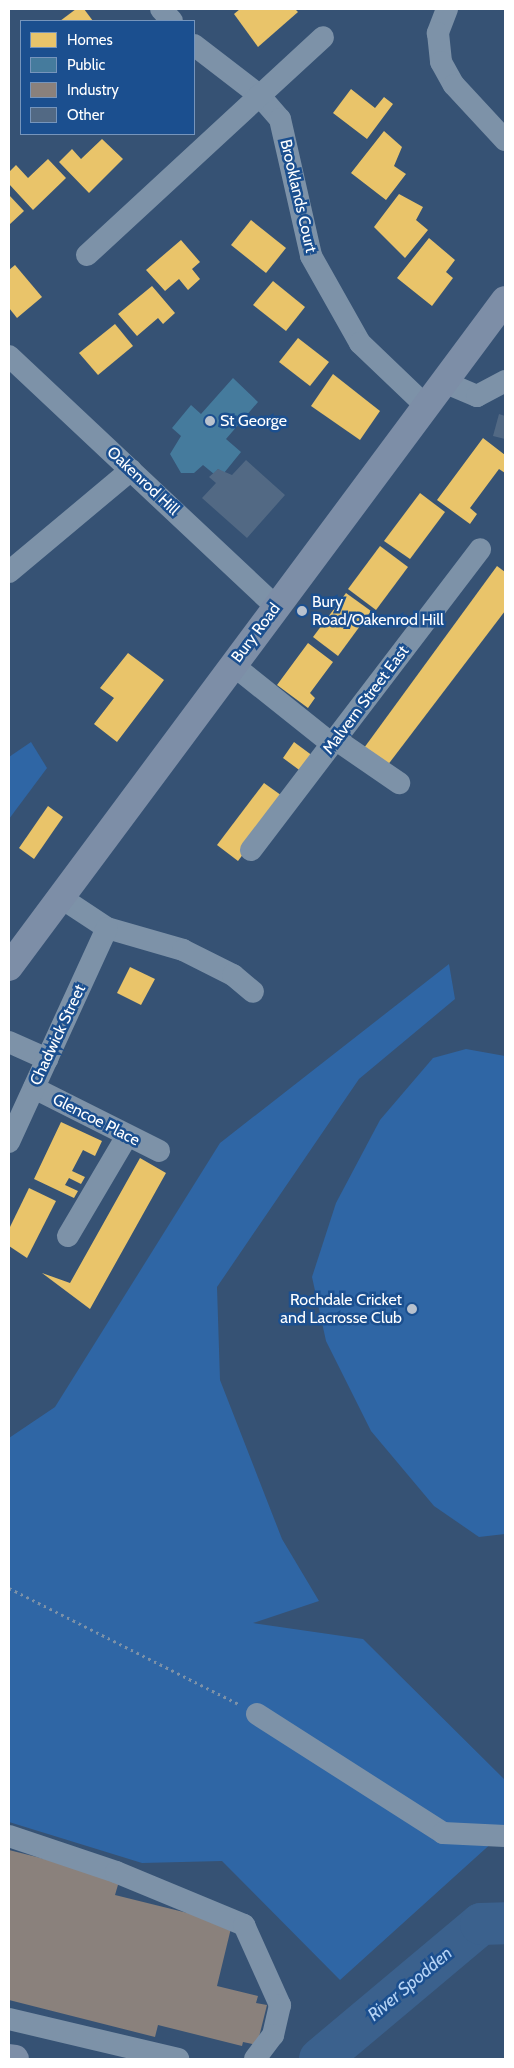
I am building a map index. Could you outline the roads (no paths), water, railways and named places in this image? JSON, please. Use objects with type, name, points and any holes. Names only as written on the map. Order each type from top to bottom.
[{"type":"main road","name":"Bury Road","points":[[9,967],[505,300]]},
{"type":"main road","points":[[9,2058],[15,2059]]},
{"type":"street","points":[[161,9],[171,20]]},
{"type":"street","points":[[447,9],[438,33],[441,62],[454,85],[505,140]]},
{"type":"street","points":[[87,255],[323,37]]},
{"type":"street","name":"Brooklands Court","points":[[195,46],[259,95],[280,119],[311,256],[360,343],[426,406]]},
{"type":"street","name":"Oakenrod Hill","points":[[10,358],[276,607]]},
{"type":"street","points":[[444,382],[477,396],[505,381]]},
{"type":"street","points":[[9,572],[131,470]]},
{"type":"street","name":"Malvern Street East","points":[[250,850],[480,549]]},
{"type":"street","points":[[233,665],[334,742],[399,783]]},
{"type":"street","points":[[60,897],[107,928],[183,950],[232,975],[253,992]]},
{"type":"street","name":"Chadwick Street","points":[[9,1142],[107,928]]},
{"type":"street","points":[[9,1042],[47,1059]]},
{"type":"street","name":"Glencoe Place","points":[[34,1088],[159,1151]]},
{"type":"street","points":[[68,1236],[127,1136]]},
{"type":"street","points":[[257,1714],[443,1833],[505,1836]]},
{"type":"street","points":[[9,1836],[116,1872],[244,1925],[280,2005],[273,2035],[255,2059]]},
{"type":"street","points":[[9,2019],[126,2053],[178,2059]]},
{"type":"waterway","name":"River Spodden","points":[[320,2059],[481,1924],[505,1923]]},
{"type":"place","name":"St George","points":[[210,421]]},
{"type":"place","name":"Bury Road/Oakenrod Hill","points":[[302,611]]},
{"type":"place","name":"Rochdale Cricket and Lacrosse Club","points":[[412,1309]]}]
